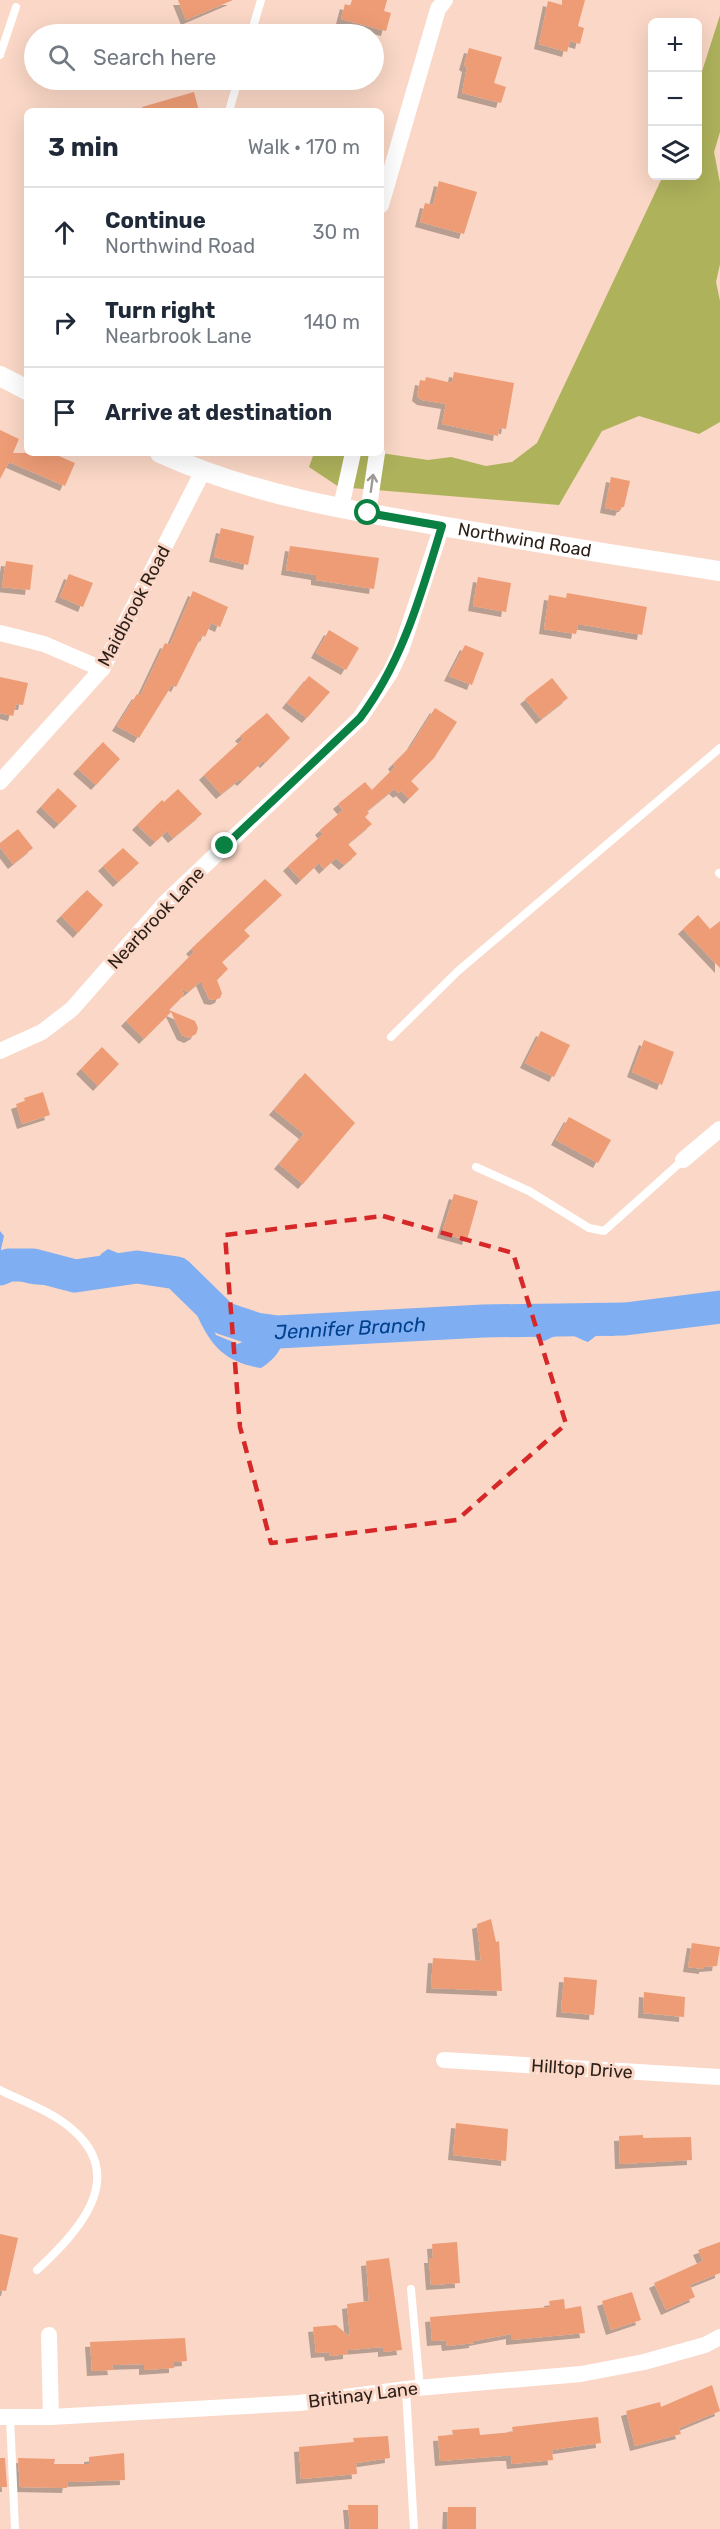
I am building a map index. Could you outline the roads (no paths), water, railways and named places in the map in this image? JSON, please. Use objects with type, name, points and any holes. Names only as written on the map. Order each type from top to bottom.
[{"type":"street","points":[[384,195],[438,9],[445,0]]},
{"type":"street","points":[[0,376],[24,388]]},
{"type":"street","name":"Northwind Road","points":[[167,456],[203,471],[263,490],[368,513],[720,572]]},
{"type":"street","points":[[341,507],[352,456]]},
{"type":"street","points":[[368,513],[376,456]]},
{"type":"street","name":"Maidbrook Road","points":[[0,782],[102,669],[203,471]]},
{"type":"street","name":"Nearbrook Lane","points":[[0,1051],[42,1032],[72,1009],[166,902],[360,718],[381,689],[401,650],[442,526]]},
{"type":"street","points":[[0,633],[44,644],[102,669]]},
{"type":"street","points":[[683,1160],[720,1129]]},
{"type":"street","name":"Hilltop Drive","points":[[444,2060],[720,2077]]},
{"type":"street","points":[[49,2335],[51,2417]]},
{"type":"street","name":"Britinay Lane","points":[[5,2417],[51,2417],[299,2403],[413,2389],[535,2379],[615,2368],[705,2345],[720,2337]]},
{"type":"lane","points":[[254,24],[261,0]]},
{"type":"lane","points":[[0,55],[16,7]]},
{"type":"lane","points":[[230,108],[235,90]]},
{"type":"lane","points":[[391,1037],[458,971],[720,748]]},
{"type":"lane","points":[[476,1167],[529,1191],[589,1228],[604,1231],[683,1160]]},
{"type":"lane","points":[[0,2090],[51,2115],[73,2130],[87,2145],[95,2162],[97,2179],[90,2210],[67,2242],[37,2270]]},
{"type":"lane","points":[[411,2289],[414,2529]]},
{"type":"lane","points":[[5,2417],[15,2529]]},
{"type":"water","name":"Jennifer Branch","points":[[0,1231],[4,1236],[1,1249],[4,1258],[13,1274],[25,1278],[82,1277],[91,1272],[101,1254],[108,1249],[125,1256],[139,1258],[162,1256],[171,1261],[191,1282],[216,1335],[238,1344],[248,1339],[258,1339],[281,1332],[303,1319],[320,1315],[359,1315],[450,1324],[477,1319],[510,1323],[526,1320],[575,1321],[610,1319],[653,1306],[695,1300],[712,1304],[720,1303],[720,1318],[695,1318],[675,1326],[660,1325],[612,1336],[597,1335],[588,1342],[567,1334],[544,1341],[537,1339],[532,1331],[521,1331],[503,1336],[455,1334],[442,1339],[398,1332],[358,1332],[337,1323],[311,1325],[284,1336],[277,1354],[261,1368],[238,1362],[221,1351],[210,1338],[175,1276],[160,1263],[141,1265],[110,1277],[60,1284],[22,1282],[0,1271]]},
{"type":"waterway","name":"Jennifer Branch","points":[[0,1269],[9,1265],[33,1265],[75,1276],[137,1267],[177,1273],[223,1318],[256,1329],[278,1332],[483,1321],[625,1319],[720,1307]]}]
